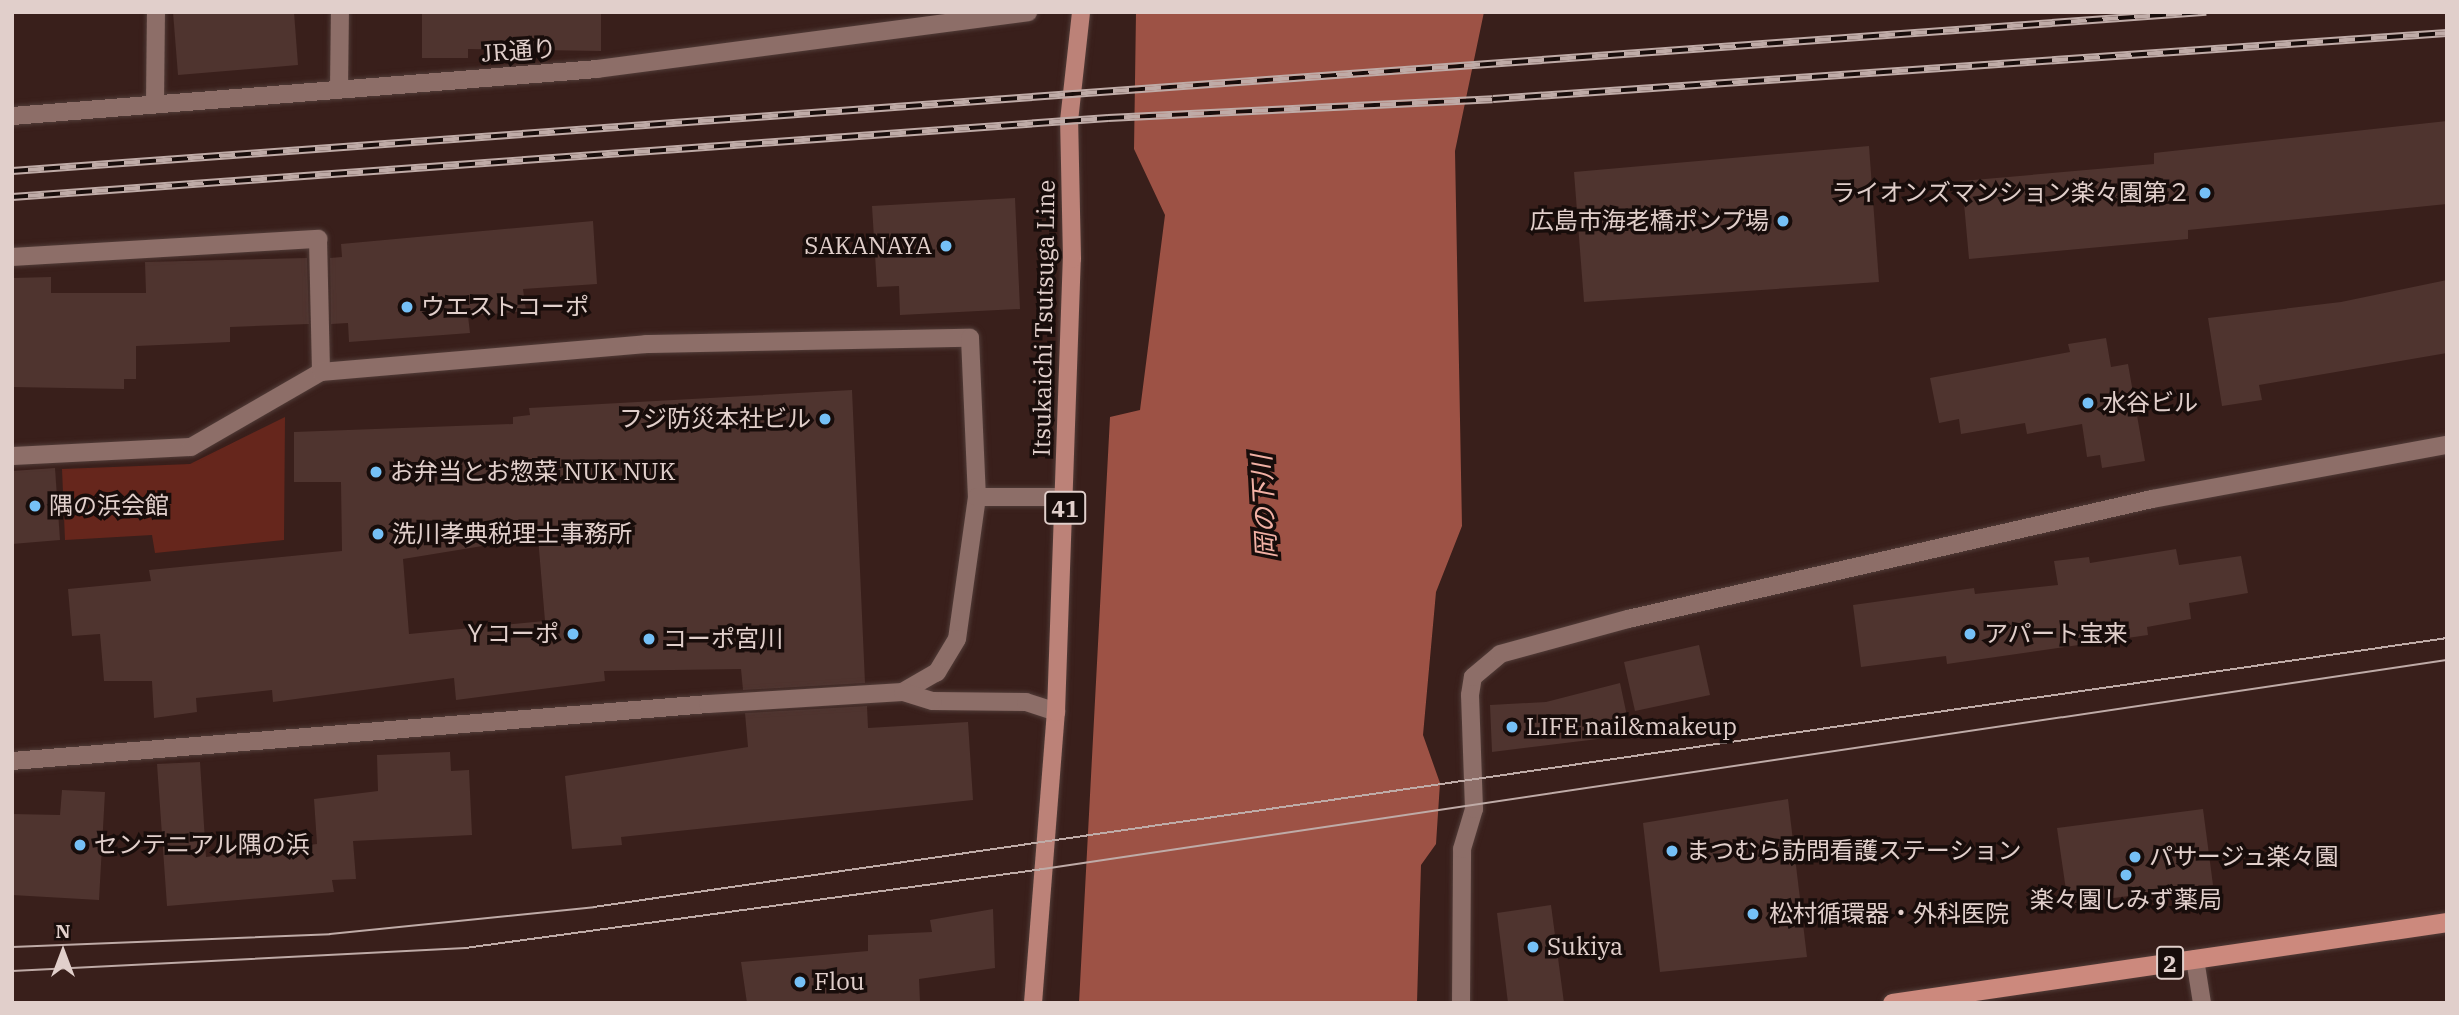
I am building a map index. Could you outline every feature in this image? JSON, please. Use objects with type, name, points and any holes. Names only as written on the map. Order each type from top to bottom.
[{"type":"highway","name":"2","points":[[1892,1003],[2447,922]]},
{"type":"main road","name":"Itsukaichi Tsutsuga Line","points":[[1033,1003],[1056,712],[1065,497],[1069,121],[1082,12]]},
{"type":"street","points":[[155,103],[156,12]]},
{"type":"street","points":[[340,12],[340,89]]},
{"type":"street","name":"JR通り","points":[[12,116],[710,57],[1028,12]]},
{"type":"street","points":[[12,257],[318,239],[321,372]]},
{"type":"street","points":[[12,456],[191,447],[321,372],[646,344],[970,338],[977,497],[957,639],[937,672],[903,692]]},
{"type":"street","points":[[1461,1003],[1462,849],[1474,809],[1470,695],[1474,677],[1500,654],[1628,619],[2138,502],[2447,445]]},
{"type":"street","points":[[977,497],[1065,497]]},
{"type":"street","points":[[12,761],[903,692],[933,701],[1026,702],[1056,712]]},
{"type":"street","points":[[2195,959],[2202,1003]]},
{"type":"shaded area","points":[[285,417],[284,540],[155,553],[152,535],[65,540],[62,469],[190,464]]},
{"type":"water","name":"岡の下川","points":[[1136,12],[1484,12],[1455,151],[1462,526],[1436,592],[1423,735],[1440,783],[1436,844],[1421,865],[1417,1003],[1079,1003],[1110,417],[1140,410],[1165,215],[1134,149]]},
{"type":"building","points":[[173,12],[294,12],[298,65],[178,75]]},
{"type":"building","points":[[422,12],[601,12],[601,51],[468,49],[468,58],[422,58]]},
{"type":"building","name":"ライオンズマンション楽々園第２","points":[[2447,121],[2447,204],[2188,230],[2188,239],[1969,259],[1962,181],[2154,164],[2154,153]]},
{"type":"building","name":"広島市海老橋ポンプ場","points":[[1869,146],[1879,282],[1584,302],[1574,172]]},
{"type":"building","name":"SAKANAYA","points":[[1015,198],[1020,309],[900,315],[899,286],[877,287],[872,206]]},
{"type":"building","points":[[593,221],[597,284],[523,289],[526,311],[468,316],[470,333],[349,342],[348,323],[331,324],[330,258],[342,257],[341,244]]},
{"type":"building","points":[[307,258],[309,324],[230,327],[230,342],[136,346],[136,379],[124,379],[124,389],[12,387],[12,278],[51,277],[51,293],[146,293],[145,262]]},
{"type":"building","points":[[2447,280],[2447,353],[2259,385],[2262,400],[2222,406],[2208,318],[2341,302]]},
{"type":"building","points":[[2106,338],[2111,367],[2128,364],[2145,461],[2102,468],[2100,455],[2087,457],[2082,424],[2027,434],[2025,423],[1961,434],[1959,419],[1939,423],[1930,378],[2070,352],[2068,344]]},
{"type":"building","points":[[852,390],[865,683],[743,690],[741,669],[604,671],[605,681],[456,700],[454,678],[273,702],[272,690],[196,698],[197,712],[154,718],[152,681],[104,681],[100,634],[72,636],[68,589],[151,581],[149,570],[342,551],[341,482],[294,482],[294,432],[513,424],[513,417],[530,415],[529,408]],"holes":[[[538,537],[545,621],[409,634],[403,559]]]},
{"type":"building","name":"隅の浜会館","points":[[55,468],[60,540],[12,544],[12,471]]},
{"type":"building","points":[[2176,549],[2179,565],[2241,556],[2248,593],[2189,603],[2191,619],[2147,627],[2148,635],[1947,664],[1946,656],[1861,667],[1853,605],[1974,588],[1975,594],[2058,585],[2054,561],[2089,557],[2090,563]]},
{"type":"building","points":[[1699,645],[1710,695],[1635,711],[1624,662]]},
{"type":"building","points":[[1620,683],[1631,735],[1492,752],[1490,705],[1546,702]]},
{"type":"building","points":[[867,706],[868,728],[968,722],[973,800],[621,837],[622,845],[572,849],[565,776],[748,747],[745,713]]},
{"type":"building","points":[[450,752],[451,771],[469,770],[472,835],[353,841],[356,879],[332,880],[334,892],[167,906],[157,764],[200,762],[206,857],[317,844],[314,799],[378,791],[377,755]]},
{"type":"building","points":[[62,790],[105,792],[99,900],[12,895],[12,814],[60,815]]},
{"type":"building","points":[[1788,799],[1807,957],[1660,972],[1643,823]]},
{"type":"building","name":"パサージュ楽々園","points":[[2203,809],[2213,885],[2068,904],[2057,828]]},
{"type":"building","name":"Sukiya","points":[[1551,905],[1564,1003],[1508,1003],[1497,913]]},
{"type":"building","points":[[993,909],[995,968],[919,979],[920,1002],[747,1003],[741,962],[868,951],[868,935],[932,932],[930,920]]},
{"type":"tram line","points":[[12,947],[330,934],[594,907],[2447,638]]},
{"type":"tram line","points":[[12,971],[465,948],[1043,869],[2447,660]]},
{"type":"railway","points":[[12,171],[2206,12]]},
{"type":"railway","points":[[12,197],[1108,118],[1493,99],[2447,33]]},
{"type":"place","name":"ライオンズマンション楽々園第２","points":[[2205,193]]},
{"type":"place","name":"広島市海老橋ポンプ場","points":[[1783,221]]},
{"type":"place","name":"SAKANAYA","points":[[946,246]]},
{"type":"place","name":"ウエストコーポ","points":[[407,307]]},
{"type":"place","name":"水谷ビル","points":[[2088,403]]},
{"type":"place","name":"フジ防災本社ビル","points":[[825,419]]},
{"type":"place","name":"お弁当とお惣菜 NUK NUK","points":[[376,472]]},
{"type":"place","name":"隅の浜会館","points":[[35,506]]},
{"type":"place","name":"洗川孝典税理士事務所","points":[[378,534]]},
{"type":"place","name":"Ｙコーポ","points":[[573,634]]},
{"type":"place","name":"アパート宝来","points":[[1970,634]]},
{"type":"place","name":"コーポ宮川","points":[[649,639]]},
{"type":"place","name":"LIFE nail&makeup","points":[[1512,727]]},
{"type":"place","name":"センテニアル隅の浜","points":[[80,845]]},
{"type":"place","name":"まつむら訪問看護ステーション","points":[[1672,851]]},
{"type":"place","name":"パサージュ楽々園","points":[[2135,857]]},
{"type":"place","name":"楽々園しみず薬局","points":[[2126,875]]},
{"type":"place","name":"松村循環器・外科医院","points":[[1753,914]]},
{"type":"place","name":"Sukiya","points":[[1533,947]]},
{"type":"place","name":"Flou","points":[[800,982]]}]
